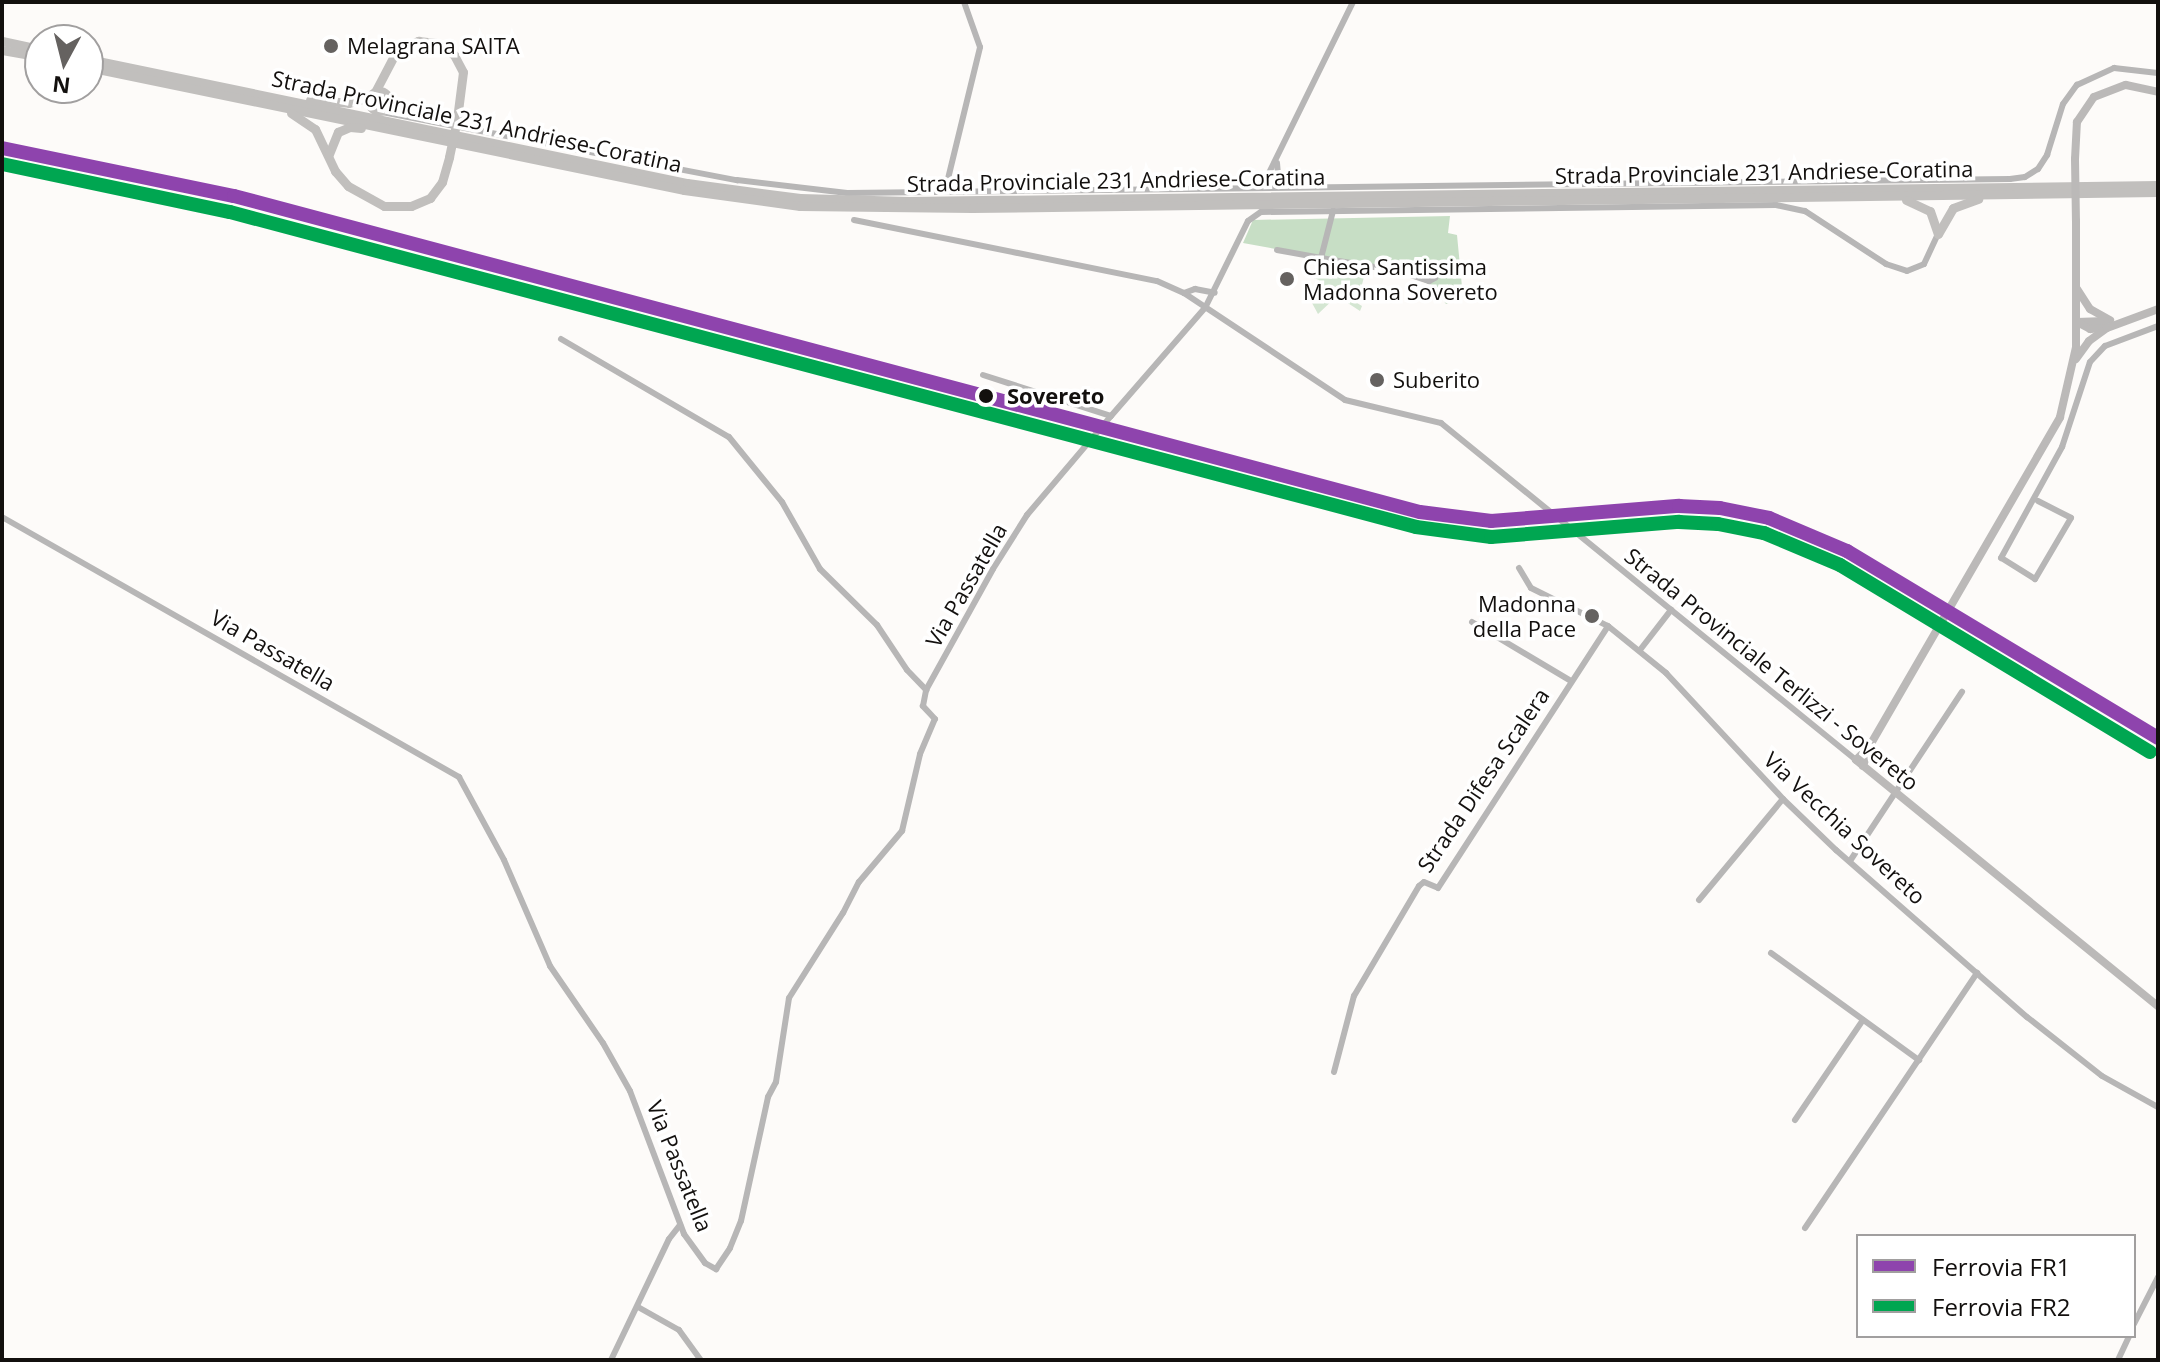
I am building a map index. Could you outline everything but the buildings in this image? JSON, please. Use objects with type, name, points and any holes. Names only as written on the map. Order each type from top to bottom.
[{"type":"highway","points":[[2,41],[24,46]]},
{"type":"highway","points":[[214,93],[300,116],[318,133],[339,176],[356,193],[375,203],[414,206],[432,196],[444,178],[463,72],[457,59],[446,48],[427,41],[409,44],[393,56],[372,94],[370,105],[377,111],[385,109],[388,98],[386,71]]},
{"type":"highway","points":[[2,50],[24,54]]},
{"type":"highway","name":"Strada Provinciale 231 Andriese-Coratina","points":[[104,62],[698,185],[823,200],[2094,190]]},
{"type":"highway","name":"Strada Provinciale 231 Andriese-Coratina","points":[[104,70],[684,190],[800,206],[972,208],[2026,194],[2158,183]]},
{"type":"highway","points":[[261,95],[347,103],[372,94],[388,98]]},
{"type":"highway","points":[[329,154],[333,139],[348,127],[420,135]]},
{"type":"highway","points":[[2094,190],[2158,194]]},
{"type":"highway","points":[[1938,234],[1950,212],[1959,204],[2026,194]]},
{"type":"highway","points":[[1831,196],[1918,203],[1933,214],[1938,234]]},
{"type":"main road","points":[[1859,763],[2060,417],[2073,364],[2077,322],[2075,159],[2078,120],[2092,99],[2123,85],[2158,92]]},
{"type":"main road","points":[[2077,288],[2090,309],[2108,324]]},
{"type":"main road","points":[[2077,322],[2121,322],[2158,309]]},
{"type":"main road","points":[[2073,364],[2089,341],[2108,324]]},
{"type":"main road","name":"Strada Provinciale Terlizzi - Sovereto","points":[[1859,763],[2158,1006]]},
{"type":"street","points":[[945,191],[980,47],[964,2]]},
{"type":"street","points":[[1262,187],[1353,2]]},
{"type":"street","points":[[377,111],[737,180],[847,193],[2010,179],[2025,177],[2038,169],[2047,155],[2063,104],[2077,85],[2114,68],[2158,73]]},
{"type":"street","points":[[388,98],[412,118]]},
{"type":"street","points":[[1277,160],[1279,187]]},
{"type":"street","points":[[1321,258],[1333,211],[1776,205],[1805,211],[1886,264],[1907,271],[1924,264],[1938,234]]},
{"type":"street","name":"Via Passatella","points":[[2,517],[459,777],[504,860],[550,966],[603,1043],[630,1091],[680,1225],[705,1263],[713,1269],[719,1267],[741,1221],[768,1097],[776,1082],[789,998],[859,882],[902,831],[920,754],[935,719],[935,715],[923,706],[926,690],[993,569],[1027,515],[1205,308],[1252,216],[1261,212],[1333,211]]},
{"type":"street","points":[[854,220],[1157,281],[1184,293],[1195,289],[1215,293]]},
{"type":"street","points":[[1277,250],[1398,271],[1429,281],[1435,278]]},
{"type":"street","name":"Strada Provinciale Terlizzi - Sovereto","points":[[1184,293],[1345,400],[1441,423],[1859,763]]},
{"type":"street","points":[[2038,501],[2071,518],[2035,579],[2001,558],[2068,435],[2090,362],[2096,353],[2116,340],[2158,326]]},
{"type":"street","points":[[561,339],[729,437],[782,502],[820,569],[877,625],[907,670],[926,690]]},
{"type":"street","points":[[983,375],[1111,416]]},
{"type":"street","name":"Via Vecchia Sovereto","points":[[1519,568],[1531,588],[1608,626],[1640,650],[1692,699],[1783,799],[2027,1017],[2129,1093],[2158,1107]]},
{"type":"street","points":[[1640,650],[1671,610]]},
{"type":"street","points":[[1472,622],[1571,681]]},
{"type":"street","name":"Strada Difesa Scalera","points":[[1334,1072],[1354,996],[1419,886],[1424,882],[1438,888],[1608,626]]},
{"type":"street","points":[[1850,861],[1962,692]]},
{"type":"street","points":[[1699,900],[1783,799]]},
{"type":"street","points":[[1771,953],[1919,1060]]},
{"type":"street","points":[[1805,1228],[1977,973]]},
{"type":"street","points":[[1795,1120],[1863,1020]]},
{"type":"street","points":[[611,1360],[669,1239],[680,1225]]},
{"type":"street","points":[[2136,1320],[2158,1277]]},
{"type":"street","points":[[638,1307],[679,1330],[701,1360]]},
{"type":"street","points":[[2118,1360],[2128,1338]]},
{"type":"green space","points":[[1450,216],[1448,233],[1457,235],[1463,297],[1446,304],[1433,286],[1398,271],[1243,243],[1253,220]]},
{"type":"green space","points":[[1319,260],[1367,266],[1357,303],[1362,306],[1360,311],[1337,296],[1318,314],[1312,303],[1319,280],[1314,278]]},
{"type":"rail line","name":"FR1","points":[[2,148],[234,196],[1420,512],[1491,521],[1679,506],[1720,508],[1769,518],[1847,551],[2158,738]]},
{"type":"rail line","name":"FR2","points":[[2,164],[230,212],[1416,527],[1491,537],[1679,522],[1718,524],[1764,533],[1840,565],[2150,752]]},
{"type":"place","name":"Melagrana SAITA","points":[[331,46]]},
{"type":"place","name":"Chiesa Santissima Madonna Sovereto","points":[[1287,279]]},
{"type":"place","name":"Suberito","points":[[1377,380]]},
{"type":"place","name":"Sovereto","points":[[986,396]]},
{"type":"place","name":"Madonna della Pace","points":[[1592,616]]}]
